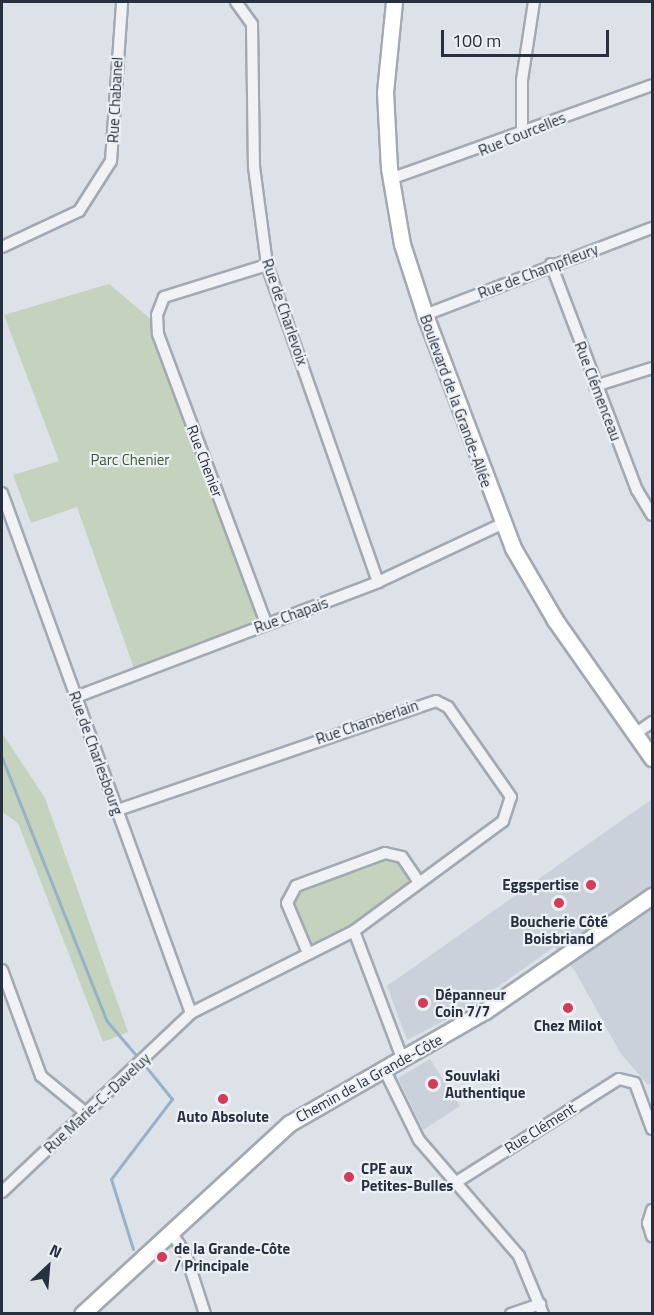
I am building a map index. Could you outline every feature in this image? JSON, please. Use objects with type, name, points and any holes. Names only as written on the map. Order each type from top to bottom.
[{"type":"street","name":"Rue Chabanel","points":[[2,247],[79,211],[111,161],[122,2]]},
{"type":"street","name":"Rue de Charlevoix","points":[[236,2],[252,24],[254,167],[267,265],[378,582]]},
{"type":"street","name":"Boulevard de la Grande-Allée","points":[[394,2],[385,84],[390,179],[425,315],[502,524],[551,614],[652,758]]},
{"type":"street","points":[[522,131],[523,69],[534,2]]},
{"type":"street","name":"Rue Courcelles","points":[[390,179],[465,157],[522,131],[652,85]]},
{"type":"street","name":"Rue de Champfleury","points":[[425,315],[551,264],[652,228]]},
{"type":"street","name":"Rue Clémenceau","points":[[551,264],[595,386],[637,490],[652,515]]},
{"type":"street","name":"Rue Chenier","points":[[266,623],[158,334],[156,315],[164,297],[267,265]]},
{"type":"street","points":[[595,386],[652,368]]},
{"type":"street","name":"Rue de Charlesbourg","points":[[2,493],[191,1013]]},
{"type":"street","name":"Rue Chapais","points":[[76,697],[378,582],[502,524]]},
{"type":"street","name":"Rue Chamberlain","points":[[117,810],[436,700],[448,707],[505,788],[511,809],[354,931],[191,1013]]},
{"type":"street","points":[[635,734],[652,722]]},
{"type":"street","points":[[308,953],[287,903],[296,886],[384,853],[402,857],[419,882]]},
{"type":"street","name":"Chemin de la Grande-Côte","points":[[82,1314],[290,1123],[403,1061],[652,896]]},
{"type":"street","points":[[354,931],[403,1061]]},
{"type":"street","points":[[2,970],[40,1076],[86,1113]]},
{"type":"street","name":"Rue Marie-C.-Daveluy","points":[[2,1191],[191,1013]]},
{"type":"street","points":[[385,1071],[415,1133],[455,1184],[519,1256],[542,1309],[512,1314]]},
{"type":"street","name":"Rue Clément","points":[[455,1184],[628,1078],[638,1087],[652,1129]]},
{"type":"street","points":[[652,1210],[648,1222],[652,1236]]},
{"type":"street","points":[[171,1232],[186,1255],[205,1314]]},
{"type":"shaded area","points":[[652,799],[652,1082],[648,1085],[621,1054],[575,971],[554,947],[465,1010],[407,1040],[387,986]]},
{"type":"shaded area","points":[[430,1059],[460,1106],[423,1130],[398,1078]]},
{"type":"green space","name":"Parc Chenier","points":[[109,284],[153,321],[266,623],[136,674],[77,507],[31,523],[13,475],[59,461],[4,315]]},
{"type":"green space","points":[[2,733],[45,798],[128,1032],[103,1042],[18,823],[2,812]]},
{"type":"green space","points":[[385,853],[402,857],[419,882],[354,931],[308,953],[287,903],[296,886]]},
{"type":"waterway","points":[[2,758],[106,1020],[135,1054]]},
{"type":"waterway","points":[[133,1249],[111,1179],[172,1099],[147,1068]]},
{"type":"place","name":"Eggspertise","points":[[591,885]]},
{"type":"place","name":"Boucherie Côté Boisbriand","points":[[559,903]]},
{"type":"place","name":"Dépanneur Coin 7/7","points":[[423,1003]]},
{"type":"place","name":"Chez Milot","points":[[568,1008]]},
{"type":"place","name":"Souvlaki Authentique","points":[[433,1084]]},
{"type":"place","name":"Auto Absolute","points":[[223,1099]]},
{"type":"place","name":"CPE aux Petites-Bulles","points":[[349,1177]]},
{"type":"place","name":"de la Grande-Côte / Principale","points":[[162,1257]]}]
